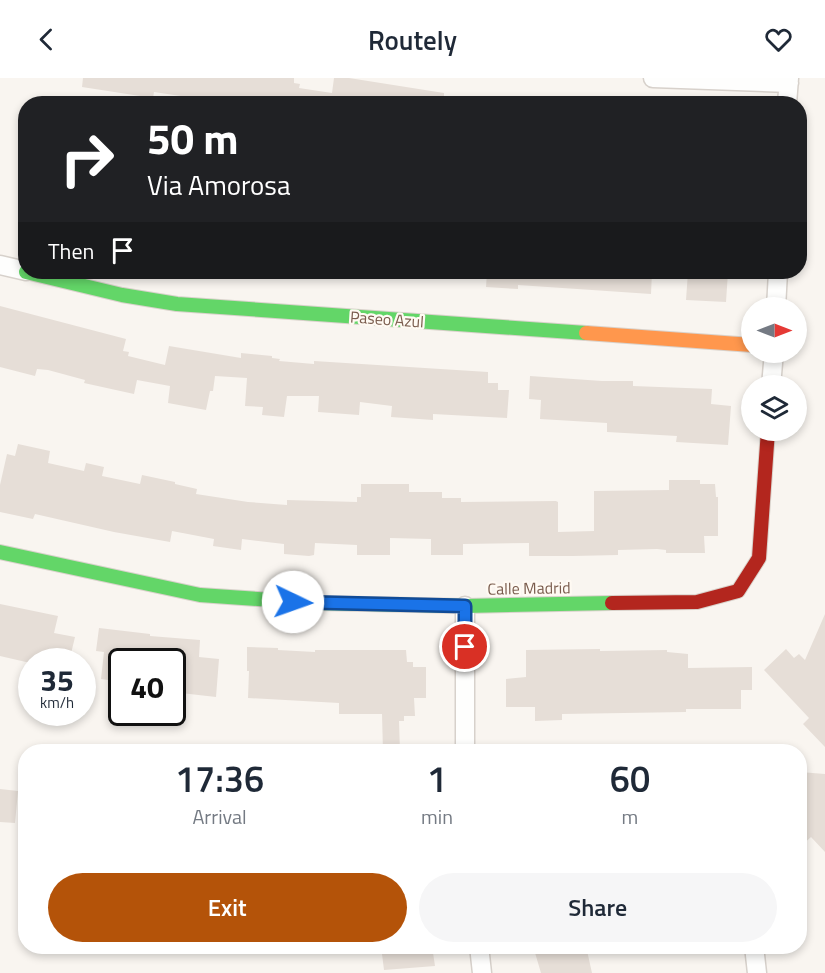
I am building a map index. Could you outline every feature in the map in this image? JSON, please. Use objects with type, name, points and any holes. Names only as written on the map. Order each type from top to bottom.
[{"type":"street","points":[[653,78],[789,80],[788,96]]},
{"type":"street","name":"Paseo Azul","points":[[0,265],[18,269]]},
{"type":"street","name":"Paseo Azul","points":[[58,279],[122,295],[177,304],[741,344]]},
{"type":"street","points":[[777,297],[778,279]]},
{"type":"street","name":"Calle Madrid","points":[[0,552],[200,595],[316,603],[465,606],[697,602],[738,591],[759,558],[767,441]]},
{"type":"street","points":[[465,606],[465,744]]},
{"type":"street","points":[[480,954],[482,973]]},
{"type":"street","points":[[755,954],[757,973]]},
{"type":"building","points":[[83,78],[294,78],[294,83],[300,84],[299,88],[332,93],[334,78],[349,78],[444,93],[444,96],[181,96],[154,92],[153,96],[140,96],[82,87]]},
{"type":"building","points":[[487,279],[652,279],[651,294],[518,285],[518,289],[486,287]]},
{"type":"building","points":[[688,279],[728,279],[726,302],[686,300]]},
{"type":"building","points":[[0,306],[126,339],[123,351],[129,352],[128,356],[165,365],[169,346],[241,358],[241,353],[272,356],[272,358],[280,359],[279,361],[314,364],[314,361],[488,372],[488,383],[498,383],[498,390],[509,390],[507,418],[433,414],[433,420],[391,417],[392,406],[360,402],[359,415],[318,412],[319,396],[287,396],[284,417],[262,415],[263,407],[245,406],[247,378],[215,376],[213,391],[210,391],[206,410],[168,403],[170,386],[137,380],[134,394],[84,383],[85,380],[48,370],[37,369],[35,376],[0,367]]},
{"type":"building","points":[[530,376],[633,381],[633,386],[712,389],[711,404],[731,406],[728,445],[676,442],[677,436],[607,432],[607,423],[540,419],[541,400],[529,399]]},
{"type":"building","points":[[18,444],[50,451],[48,463],[84,471],[86,463],[104,467],[102,476],[140,484],[142,475],[197,489],[196,494],[248,502],[287,505],[287,500],[357,502],[357,497],[361,497],[361,484],[409,484],[409,492],[442,492],[442,498],[461,498],[461,502],[556,501],[558,502],[558,532],[594,531],[594,491],[669,490],[669,480],[700,480],[700,484],[715,484],[716,497],[718,497],[718,536],[704,536],[705,553],[666,553],[666,550],[657,549],[618,550],[618,555],[573,556],[529,556],[529,543],[463,544],[463,555],[431,555],[431,539],[390,538],[390,555],[357,555],[357,545],[315,543],[314,555],[309,556],[284,554],[284,544],[242,539],[241,550],[213,546],[214,539],[172,531],[170,542],[35,514],[33,519],[0,512],[0,485],[7,454],[15,456]]},
{"type":"building","points":[[0,604],[58,616],[54,633],[75,637],[72,648],[18,648],[18,660],[0,656]]},
{"type":"building","points":[[825,614],[825,747],[803,724],[809,718],[764,670],[786,649],[794,658],[799,654],[805,660]]},
{"type":"building","points":[[99,628],[150,634],[150,636],[200,640],[199,657],[219,659],[216,697],[186,694],[186,648],[108,648],[108,680],[101,679],[104,652],[96,651]]},
{"type":"building","points":[[247,647],[315,652],[315,650],[406,650],[407,662],[413,662],[413,667],[426,667],[426,698],[414,698],[415,716],[404,716],[404,721],[399,721],[400,744],[383,744],[382,714],[339,714],[339,703],[248,698],[249,671],[247,671]]},
{"type":"building","points":[[600,649],[600,651],[667,650],[667,652],[688,654],[688,668],[752,667],[752,690],[741,690],[741,709],[562,714],[562,720],[535,721],[535,707],[506,707],[506,679],[526,677],[526,650]]},
{"type":"building","points":[[807,773],[825,774],[825,852],[811,837],[807,841]]},
{"type":"building","points":[[0,789],[18,791],[15,823],[0,822]]},
{"type":"building","points":[[382,954],[433,954],[435,966],[384,970]]},
{"type":"building","points":[[535,954],[588,954],[592,973],[541,973]]},
{"type":"traffic: fast","points":[[55,279],[122,295],[177,304],[586,333]]},
{"type":"traffic: fast","points":[[0,552],[200,595],[316,603],[465,606],[612,603]]},
{"type":"traffic: slow","points":[[586,333],[741,344]]},
{"type":"traffic: jam","points":[[612,603],[697,602],[738,591],[759,558],[767,441]]},
{"type":"route","points":[[293,602],[465,606],[465,647]]}]
